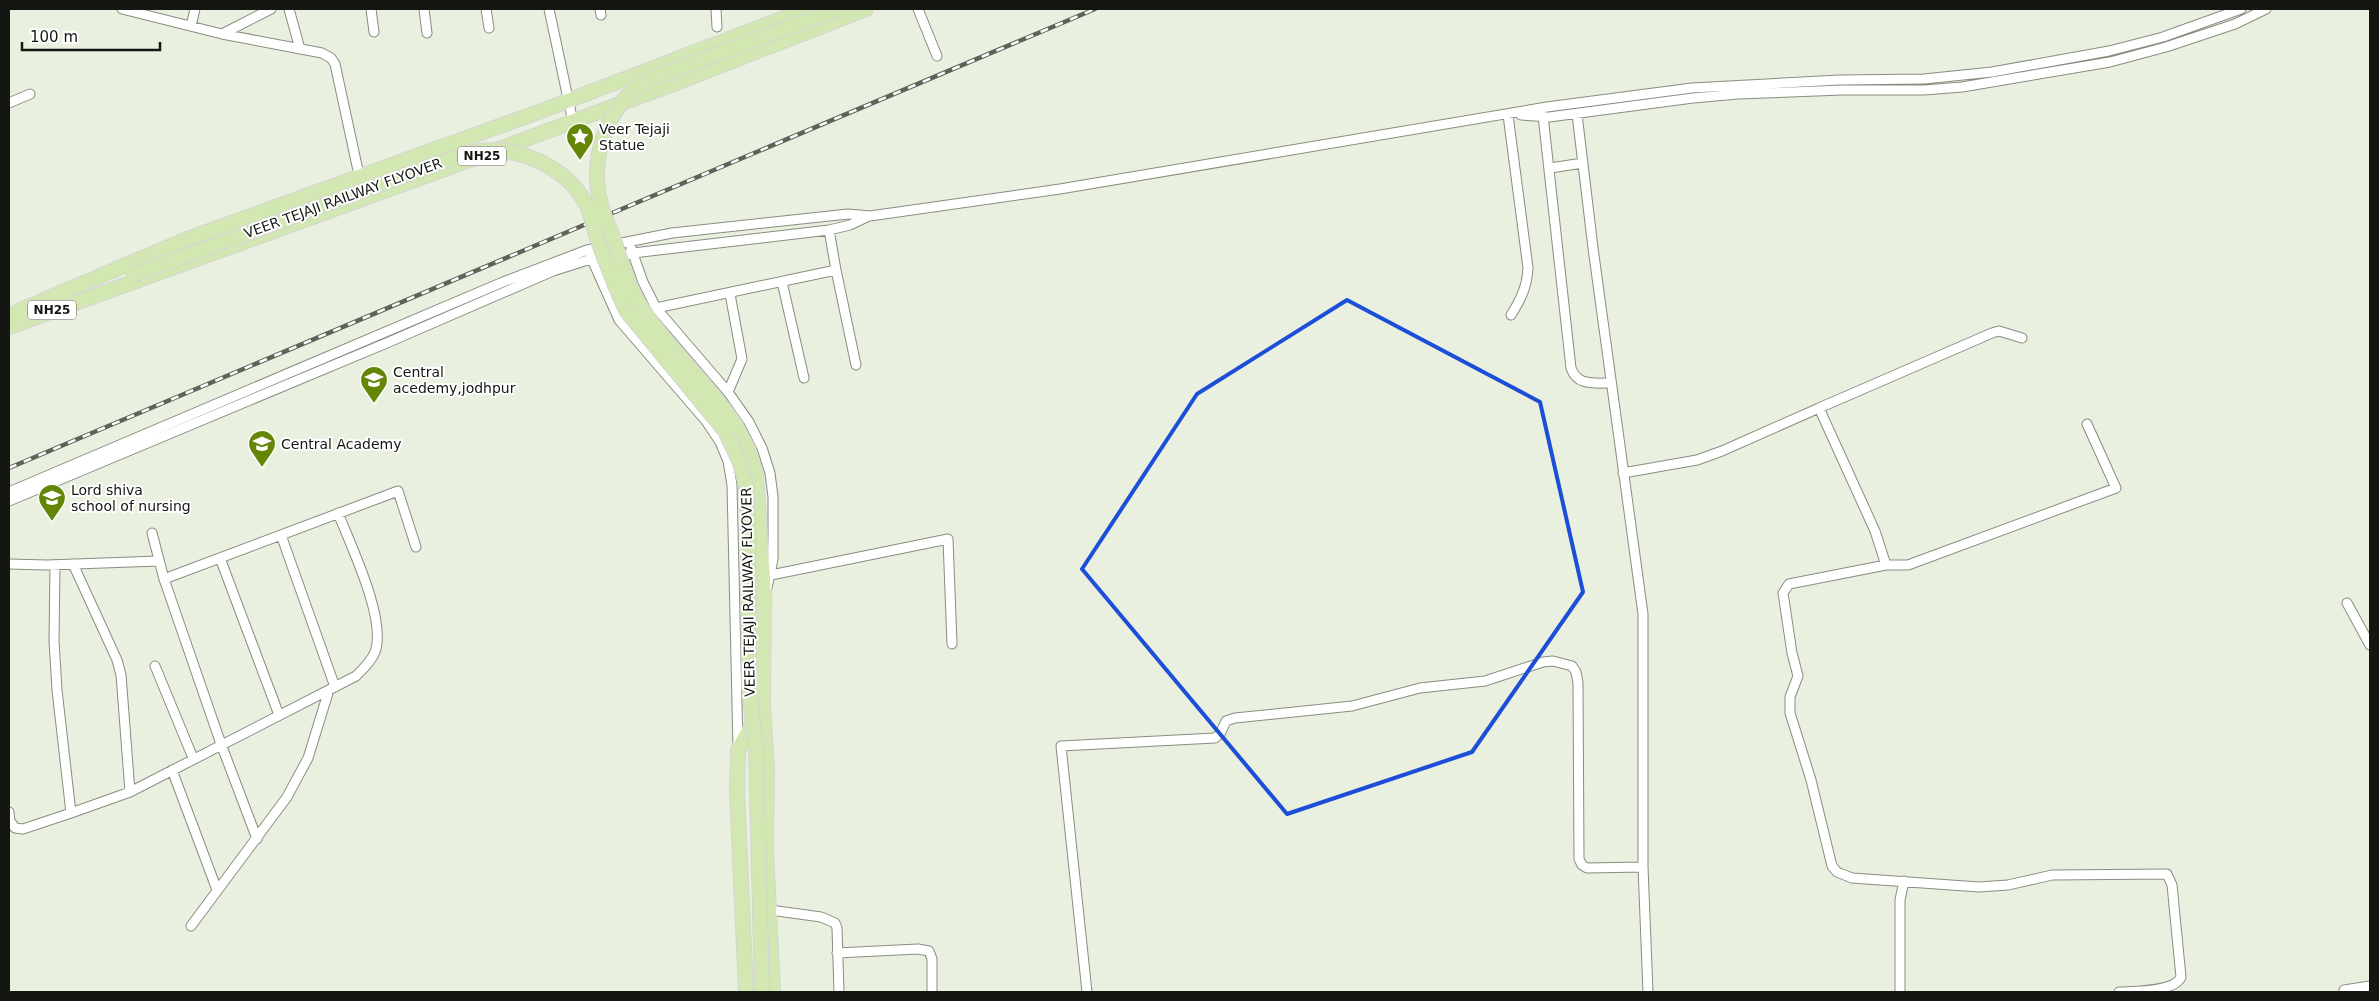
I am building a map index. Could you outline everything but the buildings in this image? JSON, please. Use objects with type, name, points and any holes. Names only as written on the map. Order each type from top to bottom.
[{"type":"main road","name":"NH25","points":[[9,315],[187,239],[567,101],[789,12],[807,9]]},
{"type":"main road","points":[[773,992],[766,851],[767,769],[762,707],[764,596],[756,475],[749,451],[719,400],[652,321],[632,289],[600,200],[597,177],[599,154],[604,135],[613,116],[629,94],[642,84],[658,76],[838,9]]},
{"type":"main road","name":"NH25","points":[[9,327],[572,122],[866,9]]},
{"type":"main road","name":"VEER TEJAJI RAILWAY FLYOVER","points":[[95,296],[128,277],[433,165],[475,152],[513,152],[533,158],[553,169],[568,181],[585,202],[618,295],[627,312],[725,431],[741,465],[746,485],[749,685],[756,751],[762,992]]},
{"type":"main road","name":"VEER TEJAJI RAILWAY FLYOVER","points":[[84,282],[128,277]]},
{"type":"main road","points":[[746,992],[737,792],[738,750],[762,707]]},
{"type":"street","points":[[122,9],[222,34],[322,53],[331,58],[335,64],[359,175]]},
{"type":"street","points":[[191,26],[195,9]]},
{"type":"street","points":[[222,34],[271,9]]},
{"type":"street","points":[[289,9],[300,49]]},
{"type":"street","points":[[371,9],[374,32]]},
{"type":"street","points":[[424,9],[427,33]]},
{"type":"street","points":[[486,9],[489,28]]},
{"type":"street","points":[[549,9],[572,122]]},
{"type":"street","points":[[716,9],[717,28]]},
{"type":"street","points":[[918,9],[937,56]]},
{"type":"street","points":[[9,492],[503,282],[588,250],[629,241],[672,233],[786,220],[848,214],[870,216],[1060,189],[1548,107],[1692,88],[1839,80],[1960,77],[2109,51],[2163,37],[2241,9]]},
{"type":"street","points":[[1508,115],[1543,116],[1577,114],[1683,99],[1738,94],[1842,90],[1924,90],[1986,83],[2110,62],[2235,24],[2266,9]]},
{"type":"street","points":[[9,103],[30,94]]},
{"type":"street","points":[[1577,114],[1623,473],[1640,575],[1643,614],[1643,867],[1648,992]]},
{"type":"street","points":[[1508,115],[1528,268],[1528,282],[1523,296],[1511,315]]},
{"type":"street","points":[[1543,116],[1571,368],[1574,377],[1578,381],[1611,383]]},
{"type":"street","points":[[1550,168],[1583,163]]},
{"type":"street","points":[[9,501],[323,370],[553,270],[592,259],[633,252],[829,230],[850,225],[870,216]]},
{"type":"street","points":[[829,230],[856,365]]},
{"type":"street","points":[[629,241],[656,308],[728,392],[749,422],[762,448],[770,473],[774,497],[774,559],[764,596]]},
{"type":"street","points":[[588,250],[619,320],[706,422],[720,442],[728,461],[732,485],[738,750]]},
{"type":"street","points":[[656,308],[730,294],[836,270]]},
{"type":"street","points":[[782,282],[804,378]]},
{"type":"street","points":[[728,392],[742,359],[730,294]]},
{"type":"street","points":[[1623,473],[1697,460],[1722,452],[1999,331],[2022,338]]},
{"type":"street","points":[[319,360],[323,370]]},
{"type":"street","points":[[1819,408],[1875,531],[1886,565]]},
{"type":"street","points":[[2087,424],[2116,488],[1908,564],[1886,565],[1790,584],[1784,589],[1783,597],[1798,676],[1789,703],[1832,866],[1836,872],[1852,878],[1988,887],[2061,875],[2167,874],[2172,884],[2182,977],[2180,982],[2151,991],[2119,992]]},
{"type":"street","points":[[164,579],[398,491],[416,547]]},
{"type":"street","points":[[9,812],[10,821],[15,828],[23,829],[130,792],[356,676],[367,666],[375,652],[378,636],[376,616],[338,513]]},
{"type":"street","points":[[152,533],[164,579],[221,744],[257,839]]},
{"type":"street","points":[[191,926],[287,797],[308,758],[332,688],[281,535]]},
{"type":"street","points":[[771,575],[948,539],[952,644]]},
{"type":"street","points":[[220,558],[279,714]]},
{"type":"street","points":[[9,564],[55,565],[159,561]]},
{"type":"street","points":[[72,564],[117,660],[121,675],[130,792]]},
{"type":"street","points":[[55,565],[54,641],[57,690],[71,812]]},
{"type":"street","points":[[2347,603],[2370,645]]},
{"type":"street","points":[[1087,992],[1062,746],[1215,738],[1220,734],[1226,721],[1235,718],[1352,706],[1420,688],[1485,681],[1543,662],[1564,664],[1572,666],[1576,672],[1578,684],[1579,859],[1582,865],[1587,868],[1643,867]]},
{"type":"street","points":[[156,666],[193,758]]},
{"type":"street","points":[[172,770],[217,890]]},
{"type":"street","points":[[1900,992],[1900,900],[1904,881]]},
{"type":"street","points":[[770,910],[830,919],[837,928],[839,992]]},
{"type":"street","points":[[837,952],[918,949],[929,951],[932,959],[932,992]]},
{"type":"street","points":[[2344,990],[2370,986]]},
{"type":"highlighted area","points":[[1347,300],[1540,402],[1583,592],[1472,752],[1287,814],[1082,569],[1197,394]]},
{"type":"railway","points":[[9,468],[1095,9]]},
{"type":"place","name":"Veer Tejaji Statue","points":[[580,161]]},
{"type":"place","name":"Central acedemy,jodhpur","points":[[374,404]]},
{"type":"place","name":"Central Academy","points":[[262,468]]},
{"type":"place","name":"Lord shiva school of nursing","points":[[52,522]]}]
